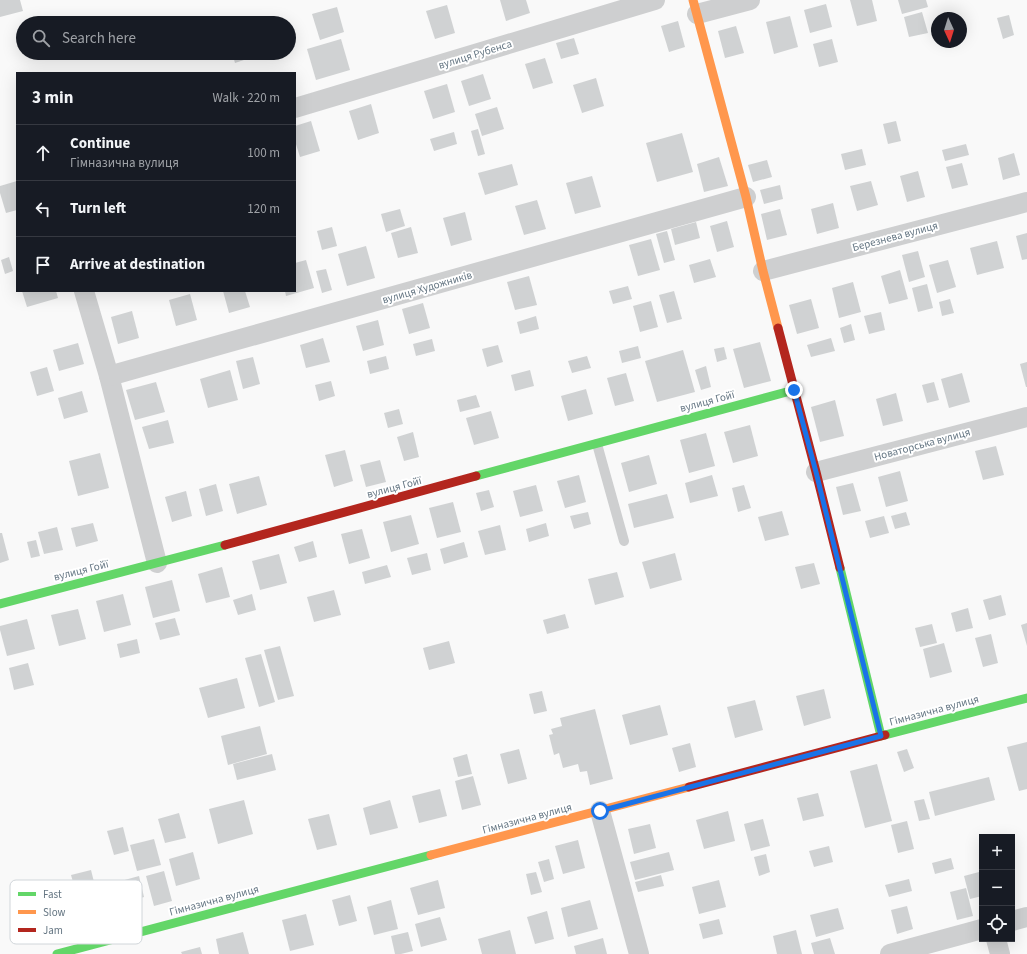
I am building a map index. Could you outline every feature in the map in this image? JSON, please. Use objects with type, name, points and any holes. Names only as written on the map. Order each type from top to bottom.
[{"type":"street","name":"вулиця Рубенса","points":[[296,108],[655,0]]},
{"type":"street","points":[[750,0],[695,7],[746,197],[763,271],[816,472],[881,736]]},
{"type":"street","name":"вулиця Художників","points":[[109,376],[746,197]]},
{"type":"street","name":"Березнева вулиця","points":[[763,271],[1027,202]]},
{"type":"street","points":[[84,292],[109,376],[157,564]]},
{"type":"street","name":"вулиця Гойї","points":[[0,604],[157,564],[794,390]]},
{"type":"street","name":"Новаторська вулиця","points":[[816,472],[1027,416]]},
{"type":"street","name":"Гімназична вулиця","points":[[142,932],[1027,698]]},
{"type":"street","points":[[600,811],[639,954]]},
{"type":"street","points":[[1015,920],[1027,917]]},
{"type":"street","points":[[890,954],[979,930]]},
{"type":"street","points":[[997,942],[1000,954]]},
{"type":"street","name":"Гімназична вулиця","points":[[57,954],[95,944]]},
{"type":"lane","points":[[597,444],[624,541]]},
{"type":"building","points":[[0,0],[20,0],[23,11],[0,17]]},
{"type":"building","points":[[500,0],[526,0],[530,13],[506,21]]},
{"type":"building","points":[[850,0],[872,0],[877,21],[857,26]]},
{"type":"building","points":[[898,0],[926,0],[928,7],[902,14]]},
{"type":"building","points":[[826,4],[832,27],[810,33],[804,10]]},
{"type":"building","points":[[447,5],[455,33],[435,39],[426,11]]},
{"type":"building","points":[[337,7],[344,32],[320,40],[312,14]]},
{"type":"building","points":[[922,12],[928,33],[909,37],[904,17]]},
{"type":"building","points":[[1009,15],[1014,35],[1003,39],[997,18]]},
{"type":"building","points":[[790,16],[798,47],[774,54],[766,22]]},
{"type":"building","points":[[678,21],[685,47],[669,52],[661,26]]},
{"type":"building","points":[[736,26],[744,53],[725,58],[718,31]]},
{"type":"building","points":[[574,38],[579,54],[561,59],[556,43]]},
{"type":"building","points":[[341,39],[350,70],[316,80],[307,49]]},
{"type":"building","points":[[832,39],[838,62],[819,67],[813,44]]},
{"type":"building","points":[[545,58],[553,83],[533,89],[525,64]]},
{"type":"building","points":[[234,60],[244,60],[235,63]]},
{"type":"building","points":[[483,74],[491,99],[469,106],[461,81]]},
{"type":"building","points":[[596,78],[604,106],[582,113],[573,85]]},
{"type":"building","points":[[447,84],[455,112],[433,119],[424,91]]},
{"type":"building","points":[[371,104],[379,133],[358,140],[349,111]]},
{"type":"building","points":[[497,107],[504,129],[482,136],[475,114]]},
{"type":"building","points":[[311,121],[320,151],[300,157],[296,144],[296,126]]},
{"type":"building","points":[[896,121],[901,141],[888,144],[883,124]]},
{"type":"building","points":[[478,129],[485,154],[478,156],[471,131]]},
{"type":"building","points":[[454,132],[457,144],[434,151],[430,139]]},
{"type":"building","points":[[682,133],[693,172],[657,182],[646,143]]},
{"type":"building","points":[[966,144],[969,155],[945,161],[942,150]]},
{"type":"building","points":[[862,149],[866,165],[845,170],[841,154]]},
{"type":"building","points":[[1014,153],[1020,175],[1003,180],[998,158]]},
{"type":"building","points":[[719,157],[728,186],[704,192],[697,164]]},
{"type":"building","points":[[767,160],[772,177],[753,182],[748,165]]},
{"type":"building","points":[[962,163],[968,185],[952,189],[946,167]]},
{"type":"building","points":[[512,164],[518,185],[485,195],[478,173]]},
{"type":"building","points":[[918,171],[925,197],[907,202],[900,176]]},
{"type":"building","points":[[592,176],[601,207],[575,214],[566,183]]},
{"type":"building","points":[[16,181],[16,210],[6,213],[0,193],[0,186]]},
{"type":"building","points":[[871,181],[878,205],[857,211],[850,186]]},
{"type":"building","points":[[780,185],[783,199],[764,204],[760,190]]},
{"type":"building","points":[[537,200],[546,229],[524,235],[515,206]]},
{"type":"building","points":[[833,203],[839,228],[817,234],[811,209]]},
{"type":"building","points":[[400,209],[405,226],[386,232],[381,214]]},
{"type":"building","points":[[780,209],[787,235],[767,240],[761,214]]},
{"type":"building","points":[[465,212],[472,240],[451,246],[443,218]]},
{"type":"building","points":[[727,221],[734,247],[717,252],[710,226]]},
{"type":"building","points":[[696,222],[700,238],[675,245],[671,229]]},
{"type":"building","points":[[332,227],[337,246],[322,250],[317,231]]},
{"type":"building","points":[[411,227],[418,253],[398,258],[391,233]]},
{"type":"building","points":[[667,231],[675,260],[664,263],[656,234]]},
{"type":"building","points":[[1027,233],[1027,259],[1022,260],[1016,236]]},
{"type":"building","points":[[651,239],[660,270],[638,276],[629,245]]},
{"type":"building","points":[[997,241],[1004,268],[977,275],[970,248]]},
{"type":"building","points":[[366,246],[375,278],[347,286],[338,254]]},
{"type":"building","points":[[918,251],[925,277],[909,282],[902,255]]},
{"type":"building","points":[[9,257],[13,271],[5,274],[1,260]]},
{"type":"building","points":[[710,259],[716,277],[694,283],[689,265]]},
{"type":"building","points":[[306,260],[314,288],[286,296],[285,292],[296,292],[296,263]]},
{"type":"building","points":[[948,260],[956,287],[937,293],[929,265]]},
{"type":"building","points":[[326,269],[332,290],[322,293],[316,271]]},
{"type":"building","points":[[900,270],[908,299],[889,304],[881,276]]},
{"type":"building","points":[[529,276],[537,305],[515,310],[507,282]]},
{"type":"building","points":[[853,282],[861,312],[839,318],[832,288]]},
{"type":"building","points":[[927,284],[933,308],[918,312],[912,288]]},
{"type":"building","points":[[628,286],[632,299],[613,304],[609,291]]},
{"type":"building","points":[[674,291],[682,319],[667,323],[659,295]]},
{"type":"building","points":[[22,292],[56,292],[58,298],[27,307]]},
{"type":"building","points":[[223,292],[245,292],[250,307],[229,313]]},
{"type":"building","points":[[190,294],[197,320],[176,326],[169,300]]},
{"type":"building","points":[[811,299],[819,328],[797,334],[789,305]]},
{"type":"building","points":[[950,299],[954,313],[942,316],[939,302]]},
{"type":"building","points":[[651,301],[658,327],[640,332],[633,306]]},
{"type":"building","points":[[423,303],[430,328],[409,334],[402,309]]},
{"type":"building","points":[[132,311],[139,338],[118,344],[111,317]]},
{"type":"building","points":[[881,312],[885,330],[869,334],[864,316]]},
{"type":"building","points":[[536,316],[539,329],[520,334],[517,322]]},
{"type":"building","points":[[378,320],[384,345],[363,351],[356,326]]},
{"type":"building","points":[[851,324],[855,340],[844,343],[840,328]]},
{"type":"building","points":[[323,338],[330,362],[306,368],[300,345]]},
{"type":"building","points":[[831,338],[835,351],[811,357],[807,345]]},
{"type":"building","points":[[432,339],[435,351],[416,356],[413,344]]},
{"type":"building","points":[[760,342],[771,381],[744,388],[733,349]]},
{"type":"building","points":[[78,343],[84,364],[59,371],[53,350]]},
{"type":"building","points":[[498,345],[503,362],[487,367],[482,349]]},
{"type":"building","points":[[638,346],[641,358],[622,363],[619,351]]},
{"type":"building","points":[[724,347],[727,359],[717,362],[714,349]]},
{"type":"building","points":[[683,350],[695,392],[657,402],[645,361]]},
{"type":"building","points":[[386,356],[389,369],[370,374],[367,361]]},
{"type":"building","points":[[587,356],[591,368],[572,373],[568,361]]},
{"type":"building","points":[[253,357],[260,384],[243,389],[236,361]]},
{"type":"building","points":[[1027,362],[1027,387],[1026,387],[1020,364]]},
{"type":"building","points":[[706,366],[711,387],[701,390],[695,370]]},
{"type":"building","points":[[47,367],[54,391],[37,396],[30,372]]},
{"type":"building","points":[[230,370],[238,400],[208,408],[200,379]]},
{"type":"building","points":[[530,370],[534,386],[515,391],[511,375]]},
{"type":"building","points":[[626,373],[634,401],[615,406],[607,378]]},
{"type":"building","points":[[962,373],[970,402],[949,408],[941,379]]},
{"type":"building","points":[[331,381],[335,396],[319,401],[315,385]]},
{"type":"building","points":[[156,382],[165,412],[135,420],[126,390]]},
{"type":"building","points":[[934,382],[939,400],[927,403],[922,385]]},
{"type":"building","points":[[586,389],[593,414],[568,421],[561,396]]},
{"type":"building","points":[[82,391],[88,412],[64,419],[58,398]]},
{"type":"building","points":[[896,393],[903,421],[883,426],[876,399]]},
{"type":"building","points":[[476,395],[480,407],[460,412],[457,400]]},
{"type":"building","points":[[835,400],[844,436],[820,442],[811,407]]},
{"type":"building","points":[[399,409],[403,424],[388,428],[384,413]]},
{"type":"building","points":[[491,411],[499,438],[474,445],[466,418]]},
{"type":"building","points":[[168,420],[174,443],[149,449],[142,427]]},
{"type":"building","points":[[750,425],[758,456],[733,463],[724,432]]},
{"type":"building","points":[[413,432],[419,457],[404,461],[397,437]]},
{"type":"building","points":[[706,433],[715,466],[689,473],[680,440]]},
{"type":"building","points":[[996,446],[1004,475],[983,480],[975,451]]},
{"type":"building","points":[[345,450],[353,481],[334,487],[325,455]]},
{"type":"building","points":[[100,453],[109,488],[78,496],[69,461]]},
{"type":"building","points":[[649,455],[657,484],[629,492],[621,463]]},
{"type":"building","points":[[380,460],[386,482],[366,487],[360,465]]},
{"type":"building","points":[[900,471],[908,501],[886,507],[878,477]]},
{"type":"building","points":[[579,475],[586,502],[565,508],[557,481]]},
{"type":"building","points":[[712,475],[718,496],[690,503],[685,483]]},
{"type":"building","points":[[259,476],[267,505],[237,514],[229,484]]},
{"type":"building","points":[[853,483],[861,511],[843,515],[836,487]]},
{"type":"building","points":[[216,484],[223,511],[206,516],[199,489]]},
{"type":"building","points":[[536,485],[543,511],[520,517],[513,491]]},
{"type":"building","points":[[744,485],[751,508],[738,512],[732,488]]},
{"type":"building","points":[[489,490],[494,507],[481,511],[476,493]]},
{"type":"building","points":[[186,491],[192,516],[172,522],[165,497]]},
{"type":"building","points":[[667,494],[674,518],[634,528],[628,504]]},
{"type":"building","points":[[453,502],[461,532],[437,538],[429,508]]},
{"type":"building","points":[[782,511],[789,535],[765,541],[758,517]]},
{"type":"building","points":[[588,512],[591,524],[574,529],[570,516]]},
{"type":"building","points":[[906,512],[910,525],[895,529],[891,516]]},
{"type":"building","points":[[411,515],[419,544],[391,552],[383,522]]},
{"type":"building","points":[[884,516],[889,533],[870,538],[865,521]]},
{"type":"building","points":[[93,523],[98,541],[76,547],[71,528]]},
{"type":"building","points":[[546,523],[549,536],[529,542],[526,529]]},
{"type":"building","points":[[500,525],[506,550],[485,555],[478,531]]},
{"type":"building","points":[[57,527],[63,550],[44,554],[38,532]]},
{"type":"building","points":[[362,529],[370,558],[349,564],[341,534]]},
{"type":"building","points":[[0,533],[2,533],[9,560],[0,563]]},
{"type":"building","points":[[36,540],[40,556],[31,558],[27,542]]},
{"type":"building","points":[[313,541],[317,557],[299,562],[294,547]]},
{"type":"building","points":[[464,542],[468,557],[444,564],[440,549]]},
{"type":"building","points":[[427,553],[431,570],[412,575],[407,558]]},
{"type":"building","points":[[675,553],[682,580],[650,589],[642,562]]},
{"type":"building","points":[[279,554],[287,583],[260,590],[252,561]]},
{"type":"building","points":[[814,563],[820,584],[801,589],[795,567]]},
{"type":"building","points":[[387,565],[391,577],[365,584],[362,572]]},
{"type":"building","points":[[222,567],[230,597],[206,603],[198,574]]},
{"type":"building","points":[[617,572],[624,597],[595,605],[588,579]]},
{"type":"building","points":[[172,580],[180,611],[153,618],[145,587]]},
{"type":"building","points":[[334,590],[341,615],[314,622],[307,597]]},
{"type":"building","points":[[123,594],[131,625],[104,632],[96,601]]},
{"type":"building","points":[[252,594],[256,610],[238,615],[233,600]]},
{"type":"building","points":[[1001,595],[1006,615],[989,620],[983,600]]},
{"type":"building","points":[[968,608],[973,628],[956,632],[951,613]]},
{"type":"building","points":[[78,609],[86,639],[59,646],[51,615]]},
{"type":"building","points":[[565,614],[569,628],[547,634],[543,620]]},
{"type":"building","points":[[175,618],[180,635],[160,640],[155,623]]},
{"type":"building","points":[[27,619],[35,649],[7,656],[0,626]]},
{"type":"building","points":[[1027,623],[1027,646],[1021,625]]},
{"type":"building","points":[[932,624],[937,643],[920,647],[915,628]]},
{"type":"building","points":[[991,634],[998,663],[983,667],[975,638]]},
{"type":"building","points":[[137,639],[140,653],[120,658],[117,644]]},
{"type":"building","points":[[449,641],[455,663],[429,670],[423,648]]},
{"type":"building","points":[[944,643],[952,672],[930,678],[923,649]]},
{"type":"building","points":[[280,646],[294,696],[278,700],[264,650]]},
{"type":"building","points":[[261,654],[275,702],[259,707],[245,658]]},
{"type":"building","points":[[28,663],[34,685],[14,690],[9,668]]},
{"type":"building","points":[[237,678],[245,708],[208,718],[199,688]]},
{"type":"building","points":[[824,689],[831,718],[804,726],[796,696]]},
{"type":"building","points":[[542,691],[547,711],[534,714],[529,694]]},
{"type":"building","points":[[755,700],[763,730],[735,738],[727,707]]},
{"type":"building","points":[[660,705],[668,735],[630,745],[622,715]]},
{"type":"building","points":[[595,709],[613,779],[590,785],[587,771],[580,772],[578,764],[563,768],[559,753],[554,755],[549,735],[553,734],[551,729],[562,726],[560,718]]},
{"type":"building","points":[[260,726],[267,754],[228,765],[221,736]]},
{"type":"building","points":[[1027,742],[1027,789],[1019,791],[1007,747]]},
{"type":"building","points":[[690,743],[696,767],[679,772],[672,748]]},
{"type":"building","points":[[519,749],[527,779],[508,784],[500,754]]},
{"type":"building","points":[[907,749],[914,768],[904,772],[897,752]]},
{"type":"building","points":[[272,754],[276,770],[237,780],[233,764]]},
{"type":"building","points":[[467,754],[472,774],[458,777],[453,758]]},
{"type":"building","points":[[877,764],[892,821],[865,828],[850,771]]},
{"type":"building","points":[[473,776],[481,805],[462,810],[455,781]]},
{"type":"building","points":[[989,777],[995,800],[935,816],[929,792]]},
{"type":"building","points":[[440,789],[447,816],[419,823],[412,796]]},
{"type":"building","points":[[818,793],[824,816],[803,821],[797,798]]},
{"type":"building","points":[[924,799],[930,819],[919,821],[914,801]]},
{"type":"building","points":[[244,800],[253,834],[218,844],[209,809]]},
{"type":"building","points":[[390,800],[398,828],[370,835],[363,808]]},
{"type":"building","points":[[728,811],[735,841],[704,849],[696,820]]},
{"type":"building","points":[[179,813],[186,838],[165,843],[158,819]]},
{"type":"building","points":[[329,814],[337,845],[317,850],[308,819]]},
{"type":"building","points":[[763,819],[770,846],[751,851],[744,824]]},
{"type":"building","points":[[907,821],[914,849],[898,853],[891,825]]},
{"type":"building","points":[[650,824],[656,848],[634,854],[628,829]]},
{"type":"building","points":[[123,827],[129,851],[114,855],[107,831]]},
{"type":"building","points":[[154,839],[161,865],[137,871],[130,845]]},
{"type":"building","points":[[578,840],[585,868],[563,874],[555,846]]},
{"type":"building","points":[[829,846],[833,862],[814,867],[809,851]]},
{"type":"building","points":[[193,852],[200,879],[176,886],[169,859]]},
{"type":"building","points":[[669,852],[674,870],[635,880],[630,862]]},
{"type":"building","points":[[766,854],[770,872],[759,876],[754,857]]},
{"type":"building","points":[[951,858],[954,869],[935,874],[932,863]]},
{"type":"building","points":[[549,859],[554,879],[544,882],[538,862]]},
{"type":"building","points":[[91,870],[94,880],[72,880],[71,875]]},
{"type":"building","points":[[164,871],[172,901],[154,906],[146,876]]},
{"type":"building","points":[[536,872],[542,892],[531,895],[526,874]]},
{"type":"building","points":[[979,872],[979,897],[970,899],[964,876]]},
{"type":"building","points":[[661,875],[664,886],[638,892],[635,882]]},
{"type":"building","points":[[139,876],[140,880],[125,880]]},
{"type":"building","points":[[909,879],[912,891],[889,897],[885,885]]},
{"type":"building","points":[[438,880],[445,908],[418,915],[410,888]]},
{"type":"building","points":[[719,880],[726,907],[699,914],[692,887]]},
{"type":"building","points":[[966,888],[973,916],[957,920],[950,892]]},
{"type":"building","points":[[350,895],[357,921],[339,926],[332,900]]},
{"type":"building","points":[[391,900],[398,929],[374,935],[367,907]]},
{"type":"building","points":[[590,900],[598,929],[568,937],[561,908]]},
{"type":"building","points":[[907,906],[913,929],[897,934],[891,910]]},
{"type":"building","points":[[838,908],[844,929],[816,937],[810,915]]},
{"type":"building","points":[[547,911],[554,939],[535,944],[527,917]]},
{"type":"building","points":[[306,914],[314,945],[290,951],[282,920]]},
{"type":"building","points":[[440,917],[447,940],[421,947],[415,924]]},
{"type":"building","points":[[719,919],[723,934],[703,939],[699,924]]},
{"type":"building","points":[[510,930],[516,954],[482,954],[478,939]]},
{"type":"building","points":[[796,930],[802,954],[777,954],[773,936]]},
{"type":"building","points":[[243,932],[249,954],[219,954],[216,939]]},
{"type":"building","points":[[408,932],[413,951],[395,954],[391,936]]},
{"type":"building","points":[[603,938],[607,954],[576,954],[574,946]]},
{"type":"building","points":[[830,938],[835,954],[814,954],[811,943]]},
{"type":"building","points":[[200,947],[202,954],[182,954],[181,952]]},
{"type":"traffic: fast","points":[[476,476],[794,390]]},
{"type":"traffic: fast","points":[[0,604],[225,545]]},
{"type":"traffic: fast","points":[[840,568],[881,736]]},
{"type":"traffic: fast","points":[[885,735],[1027,698]]},
{"type":"traffic: fast","points":[[142,932],[431,855]]},
{"type":"traffic: fast","points":[[57,954],[95,944]]},
{"type":"traffic: slow","points":[[693,0],[746,197],[778,328]]},
{"type":"traffic: slow","points":[[431,855],[689,787]]},
{"type":"traffic: jam","points":[[778,328],[840,568]]},
{"type":"traffic: jam","points":[[225,545],[476,476]]},
{"type":"traffic: jam","points":[[689,787],[885,735]]},
{"type":"route","points":[[600,811],[881,736],[816,472],[794,390]]}]
